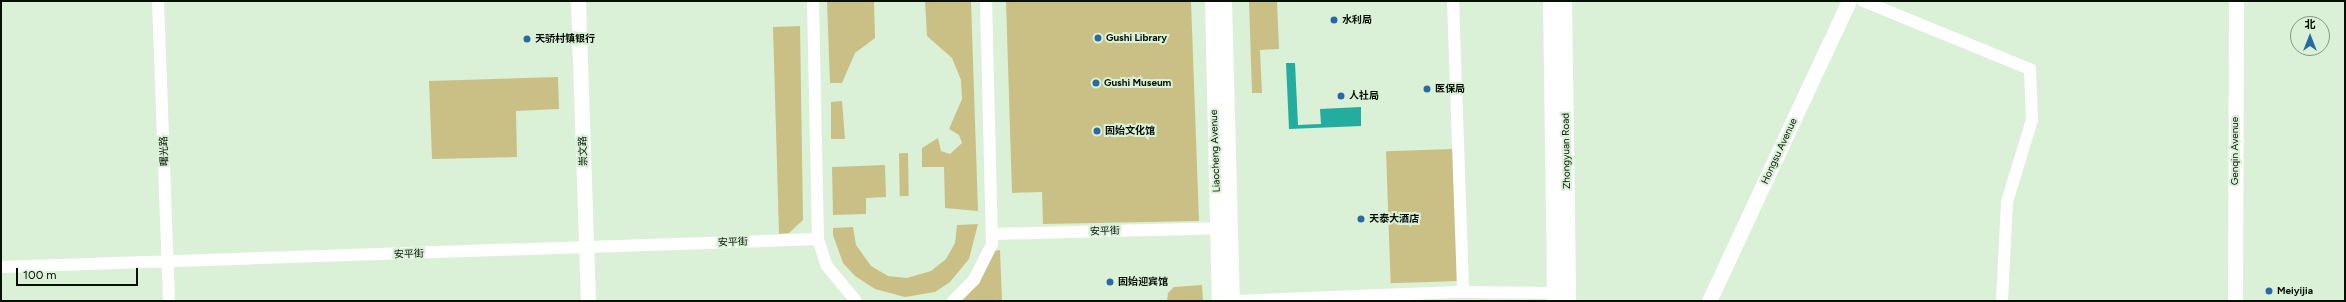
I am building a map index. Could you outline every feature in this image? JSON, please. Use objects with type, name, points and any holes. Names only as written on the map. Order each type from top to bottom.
[{"type":"main road","name":"Liaocheng Avenue","points":[[1212,1],[1219,301]]},
{"type":"main road","name":"Liaocheng Avenue","points":[[1224,1],[1233,301]]},
{"type":"main road","name":"Zhongyuan Road","points":[[1550,1],[1554,297]]},
{"type":"main road","name":"Zhongyuan Road","points":[[1564,1],[1568,301]]},
{"type":"main road","name":"Hongsu Avenue","points":[[1709,301],[1849,1]]},
{"type":"main road","name":"Genqin Avenue","points":[[2235,301],[2236,1]]},
{"type":"main road","name":"崇文路","points":[[580,5],[588,301]]},
{"type":"street","name":"曙光路","points":[[158,1],[170,301]]},
{"type":"street","points":[[813,1],[818,239],[827,266],[856,301]]},
{"type":"street","points":[[953,301],[981,269],[993,234],[986,1]]},
{"type":"street","points":[[1453,1],[1463,292]]},
{"type":"street","points":[[1863,1],[2030,69],[2032,120],[2007,202],[2002,301]]},
{"type":"street","name":"安平街","points":[[993,234],[1217,228]]},
{"type":"street","name":"安平街","points":[[1,267],[818,239]]},
{"type":"street","points":[[1233,301],[1463,292],[1554,297]]},
{"type":"shaded area","points":[[827,1],[874,1],[875,38],[855,53],[842,83],[830,83]]},
{"type":"shaded area","points":[[925,1],[971,1],[978,211],[945,208],[944,167],[922,167],[922,148],[938,138],[941,151],[950,154],[962,143],[959,135],[949,129],[962,99],[961,80],[952,58],[927,36]]},
{"type":"shaded area","points":[[1006,1],[1191,1],[1199,221],[1043,224],[1042,192],[1012,193]]},
{"type":"shaded area","points":[[1249,1],[1277,1],[1279,49],[1260,50],[1262,93],[1252,93]]},
{"type":"shaded area","points":[[800,26],[803,220],[789,233],[779,234],[773,27]]},
{"type":"shaded area","points":[[558,77],[559,109],[516,111],[517,157],[432,159],[429,81]]},
{"type":"shaded area","points":[[842,101],[845,139],[831,139],[831,102]]},
{"type":"shaded area","points":[[1453,149],[1458,281],[1391,283],[1386,151]]},
{"type":"shaded area","points":[[899,153],[908,153],[909,196],[900,196]]},
{"type":"shaded area","points":[[885,165],[886,197],[866,198],[866,214],[833,215],[832,167]]},
{"type":"shaded area","points":[[978,224],[969,259],[950,282],[935,292],[905,297],[875,289],[855,276],[843,263],[833,235],[833,228],[853,227],[856,245],[871,266],[888,276],[907,278],[931,271],[946,259],[955,243],[957,225]]},
{"type":"shaded area","points":[[1000,250],[1002,301],[953,301],[990,252]]},
{"type":"shaded area","points":[[1202,285],[1203,301],[1167,301],[1168,293],[1174,287]]},
{"type":"water","points":[[1286,63],[1295,63],[1298,125],[1321,124],[1320,109],[1361,107],[1361,126],[1289,129]]},
{"type":"place","name":"水利局","points":[[1334,20]]},
{"type":"place","name":"Gushi Library","points":[[1098,38]]},
{"type":"place","name":"天骄村镇银行","points":[[527,39]]},
{"type":"place","name":"Gushi Museum","points":[[1096,83]]},
{"type":"place","name":"医保局","points":[[1427,89]]},
{"type":"place","name":"人社局","points":[[1341,96]]},
{"type":"place","name":"固始文化馆","points":[[1097,131]]},
{"type":"place","name":"天泰大酒店","points":[[1361,219]]},
{"type":"place","name":"固始迎宾馆","points":[[1110,282]]},
{"type":"place","name":"Meiyijia","points":[[2269,291]]}]
